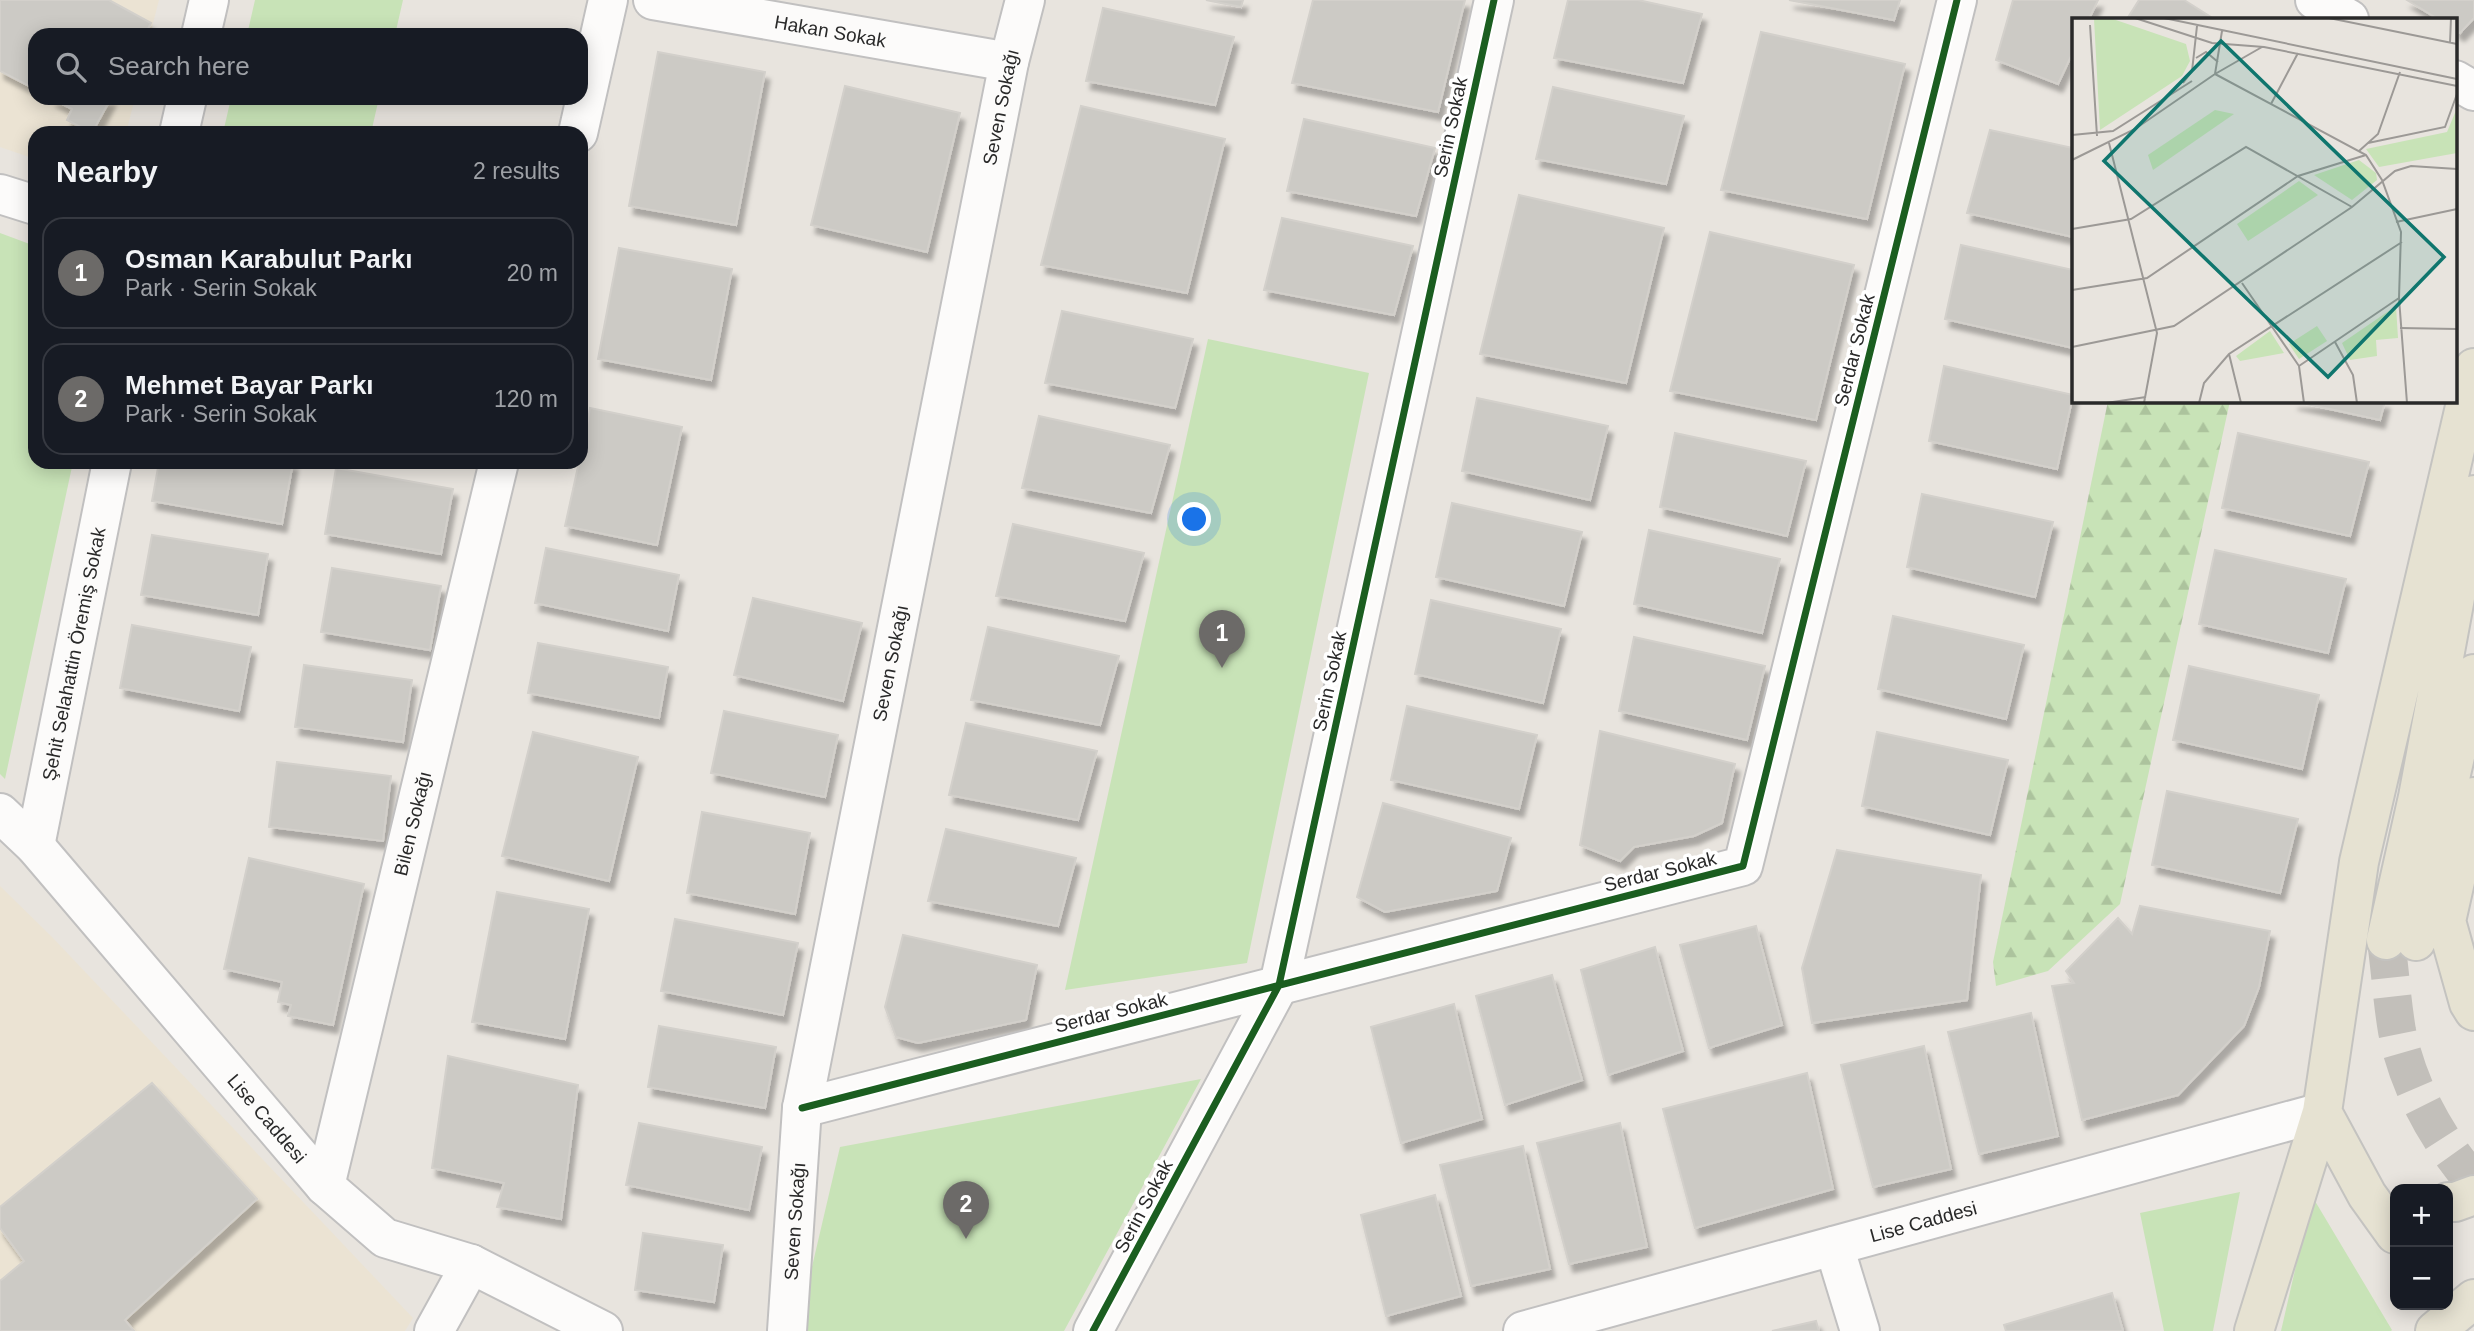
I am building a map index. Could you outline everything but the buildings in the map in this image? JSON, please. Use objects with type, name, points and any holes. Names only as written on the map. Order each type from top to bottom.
[{"type":"main road","points":[[2255,1331],[2322,1112],[2359,862],[2474,368]]},
{"type":"main road","points":[[2474,495],[2418,797],[2401,941],[2438,830],[2474,674]]},
{"type":"main road","points":[[2474,797],[2446,921],[2469,1003],[2474,1010]]},
{"type":"main road","points":[[2322,1112],[2381,1196],[2390,1220]]},
{"type":"main road","points":[[2453,1202],[2474,1195]]},
{"type":"street","points":[[203,28],[209,0]]},
{"type":"street","points":[[588,89],[608,0]]},
{"type":"street","name":"Hakan Sokak","points":[[653,0],[1009,62]]},
{"type":"street","name":"Seven Sokağı","points":[[787,1331],[802,1108],[1009,62],[1025,0]]},
{"type":"street","name":"Serin Sokak","points":[[1093,1331],[1279,985],[1494,0]]},
{"type":"street","name":"Serdar Sokak","points":[[802,1108],[1743,866],[1957,0]]},
{"type":"street","points":[[2315,0],[2347,18]]},
{"type":"street","points":[[2456,81],[2474,91]]},
{"type":"street","points":[[181,126],[185,105]]},
{"type":"street","points":[[580,126],[584,105]]},
{"type":"street","points":[[0,194],[28,203]]},
{"type":"street","name":"Şehit Selahattin Öremiş Sokak","points":[[35,846],[111,469]]},
{"type":"street","name":"Bilen Sokağı","points":[[325,1186],[497,469]]},
{"type":"street","name":"Lise Caddesi","points":[[0,813],[35,846],[325,1186],[385,1238],[471,1264],[603,1331]]},
{"type":"street","name":"Lise Caddesi","points":[[1523,1331],[2322,1112]]},
{"type":"street","points":[[1834,1246],[1860,1331]]},
{"type":"street","points":[[434,1331],[471,1264]]},
{"type":"shaded area","points":[[0,0],[159,0],[152,28],[28,28],[28,105],[133,105],[128,126],[28,126],[28,157],[0,147]]},
{"type":"shaded area","points":[[0,886],[53,938],[413,1318],[405,1331],[0,1331]]},
{"type":"green space","points":[[255,0],[403,0],[397,28],[249,28]]},
{"type":"green space","points":[[229,105],[377,105],[373,126],[225,126]]},
{"type":"green space","points":[[0,233],[28,243],[28,469],[71,469],[5,779],[0,774]]},
{"type":"green space","points":[[1208,339],[1369,373],[1247,963],[1065,990]]},
{"type":"green space","points":[[2108,402],[2230,402],[2120,904],[2048,971],[1996,986],[1993,962]]},
{"type":"green space","points":[[1201,1079],[1064,1331],[797,1331],[840,1147]]},
{"type":"green space","points":[[2240,1192],[2213,1331],[2164,1331],[2140,1213]]},
{"type":"green space","points":[[2312,1196],[2392,1330],[2391,1331],[2281,1331]]},
{"type":"tunnel","points":[[2386,940],[2397,1031],[2408,1072],[2436,1130],[2474,1182]]},
{"type":"cycle path","points":[[1093,1331],[1279,985],[1494,0]]},
{"type":"cycle path","points":[[802,1108],[1743,866],[1957,0]]},
{"type":"place","name":"Osman Karabulut Parkı","points":[[1222,668]]},
{"type":"place","name":"Mehmet Bayar Parkı","points":[[966,1239]]}]
